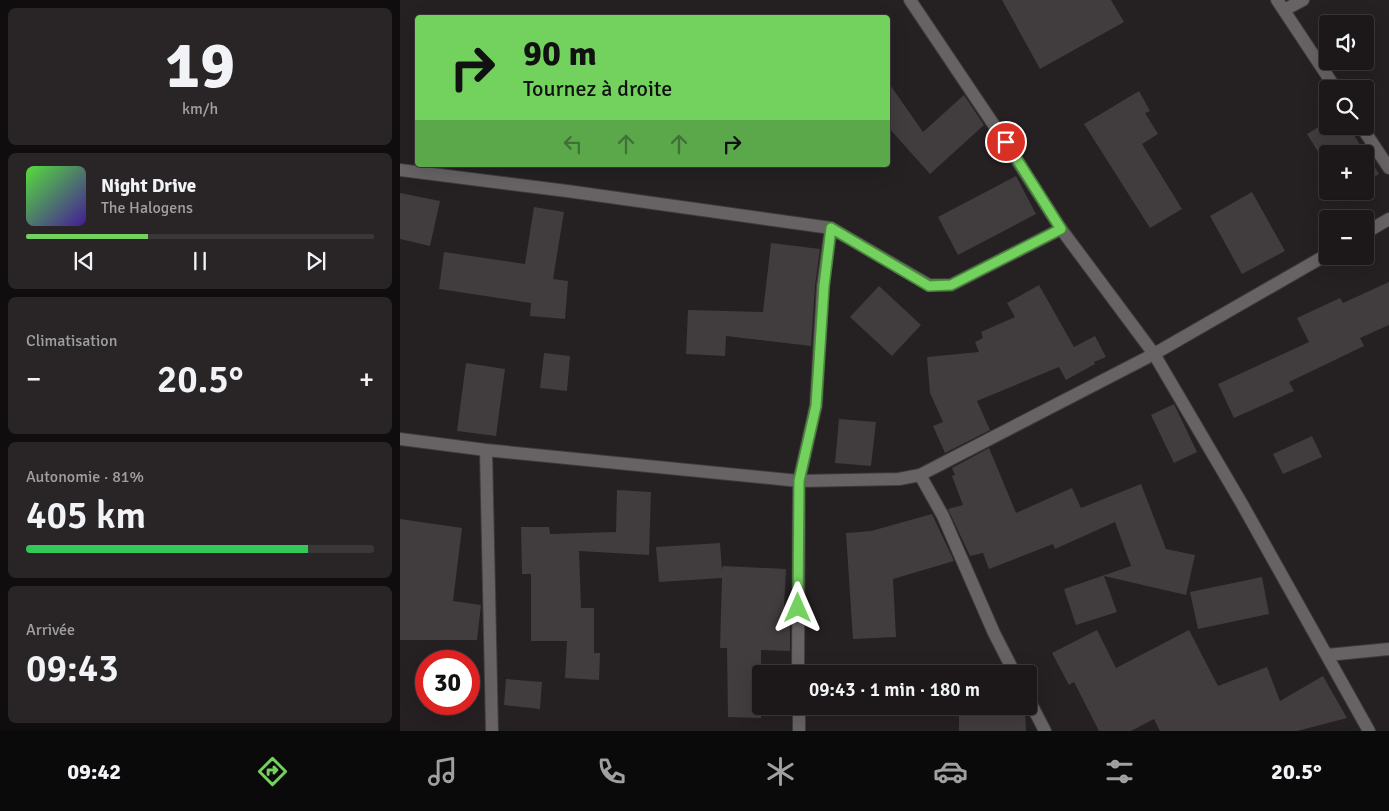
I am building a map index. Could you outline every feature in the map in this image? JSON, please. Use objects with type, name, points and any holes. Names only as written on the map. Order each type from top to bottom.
[{"type":"street","points":[[910,0],[1006,142],[1061,229],[1154,354],[1242,504],[1369,731]]},
{"type":"street","points":[[1303,0],[1281,5],[1330,80]]},
{"type":"street","points":[[1367,135],[1389,168]]},
{"type":"street","points":[[400,170],[831,228],[929,286],[951,285],[1061,229]]},
{"type":"street","points":[[1374,228],[1389,219]]},
{"type":"street","points":[[798,665],[799,481],[816,406],[824,286],[831,228]]},
{"type":"street","points":[[400,439],[486,450],[799,481],[899,480],[920,475],[1154,354],[1319,259]]},
{"type":"street","points":[[486,450],[492,731]]},
{"type":"street","points":[[920,475],[943,516],[994,633],[1010,665]]},
{"type":"street","points":[[1327,655],[1389,649]]},
{"type":"street","points":[[799,715],[799,731]]},
{"type":"street","points":[[1037,715],[1045,731]]},
{"type":"building","points":[[1002,0],[1111,0],[1124,22],[1040,69]]},
{"type":"building","points":[[890,85],[923,132],[964,95],[984,125],[930,174],[890,129]]},
{"type":"building","points":[[1139,91],[1150,111],[1145,113],[1158,134],[1142,144],[1182,209],[1150,228],[1084,124]]},
{"type":"building","points":[[1319,127],[1319,135],[1354,135],[1360,145],[1319,145],[1319,153],[1307,134]]},
{"type":"building","points":[[1374,166],[1379,174],[1374,177]]},
{"type":"building","points":[[1016,176],[1036,214],[958,255],[938,217]]},
{"type":"building","points":[[1252,192],[1285,251],[1242,274],[1210,216]]},
{"type":"building","points":[[400,193],[440,201],[430,246],[400,239]]},
{"type":"building","points":[[534,207],[564,212],[553,279],[568,281],[565,319],[530,316],[531,303],[439,289],[444,252],[525,264]]},
{"type":"building","points":[[771,243],[820,249],[815,286],[811,346],[726,336],[725,356],[686,354],[688,310],[763,312]]},
{"type":"building","points":[[1389,282],[1389,325],[1360,338],[1364,346],[1289,382],[1294,391],[1234,418],[1218,384],[1309,342],[1297,318],[1340,298],[1343,303]]},
{"type":"building","points":[[1039,285],[1074,347],[1095,336],[1106,357],[1094,362],[1095,364],[1066,380],[1059,367],[977,401],[990,430],[945,453],[933,426],[943,422],[930,393],[927,357],[979,352],[975,342],[983,338],[981,332],[1015,317],[1007,303]]},
{"type":"building","points":[[879,286],[921,325],[892,356],[850,317]]},
{"type":"building","points":[[544,353],[570,356],[567,391],[540,388]]},
{"type":"building","points":[[466,363],[505,369],[496,436],[457,431]]},
{"type":"building","points":[[1174,404],[1197,452],[1174,463],[1151,415]]},
{"type":"building","points":[[839,419],[876,422],[871,466],[835,463]]},
{"type":"building","points":[[1312,436],[1322,457],[1283,474],[1273,454]]},
{"type":"building","points":[[989,448],[1016,513],[1072,488],[1081,508],[1141,484],[1166,549],[1195,555],[1186,595],[1104,576],[1117,612],[1076,625],[1064,589],[1131,566],[1115,522],[1055,549],[1053,544],[989,569],[983,553],[970,556],[948,509],[963,505],[952,476],[955,475],[952,468]]},
{"type":"building","points":[[617,490],[651,492],[649,555],[579,551],[581,608],[594,608],[594,653],[600,653],[599,680],[565,678],[567,641],[531,641],[531,574],[522,574],[521,527],[549,527],[550,534],[616,532]]},
{"type":"building","points":[[932,514],[954,561],[893,579],[896,637],[853,639],[846,533],[871,531]]},
{"type":"building","points":[[400,519],[462,528],[453,601],[481,605],[477,640],[400,640]]},
{"type":"building","points":[[720,543],[722,570],[723,566],[786,569],[784,607],[790,607],[790,651],[761,650],[761,665],[752,665],[752,715],[761,715],[761,718],[728,717],[727,648],[720,648],[722,578],[659,582],[656,547]]},
{"type":"building","points":[[1262,577],[1269,614],[1198,629],[1190,592]]},
{"type":"building","points":[[1097,630],[1116,668],[1189,630],[1218,686],[1267,667],[1280,701],[1323,676],[1347,718],[1297,731],[1160,731],[1154,719],[1131,731],[1099,731],[1074,682],[1069,685],[1052,653]]},
{"type":"building","points":[[506,679],[542,682],[540,709],[504,705]]},
{"type":"building","points":[[959,715],[1025,715],[1026,731],[959,731]]},
{"type":"route","points":[[798,608],[799,481],[816,406],[824,286],[831,228],[929,286],[951,285],[1061,229],[1006,142]]}]
